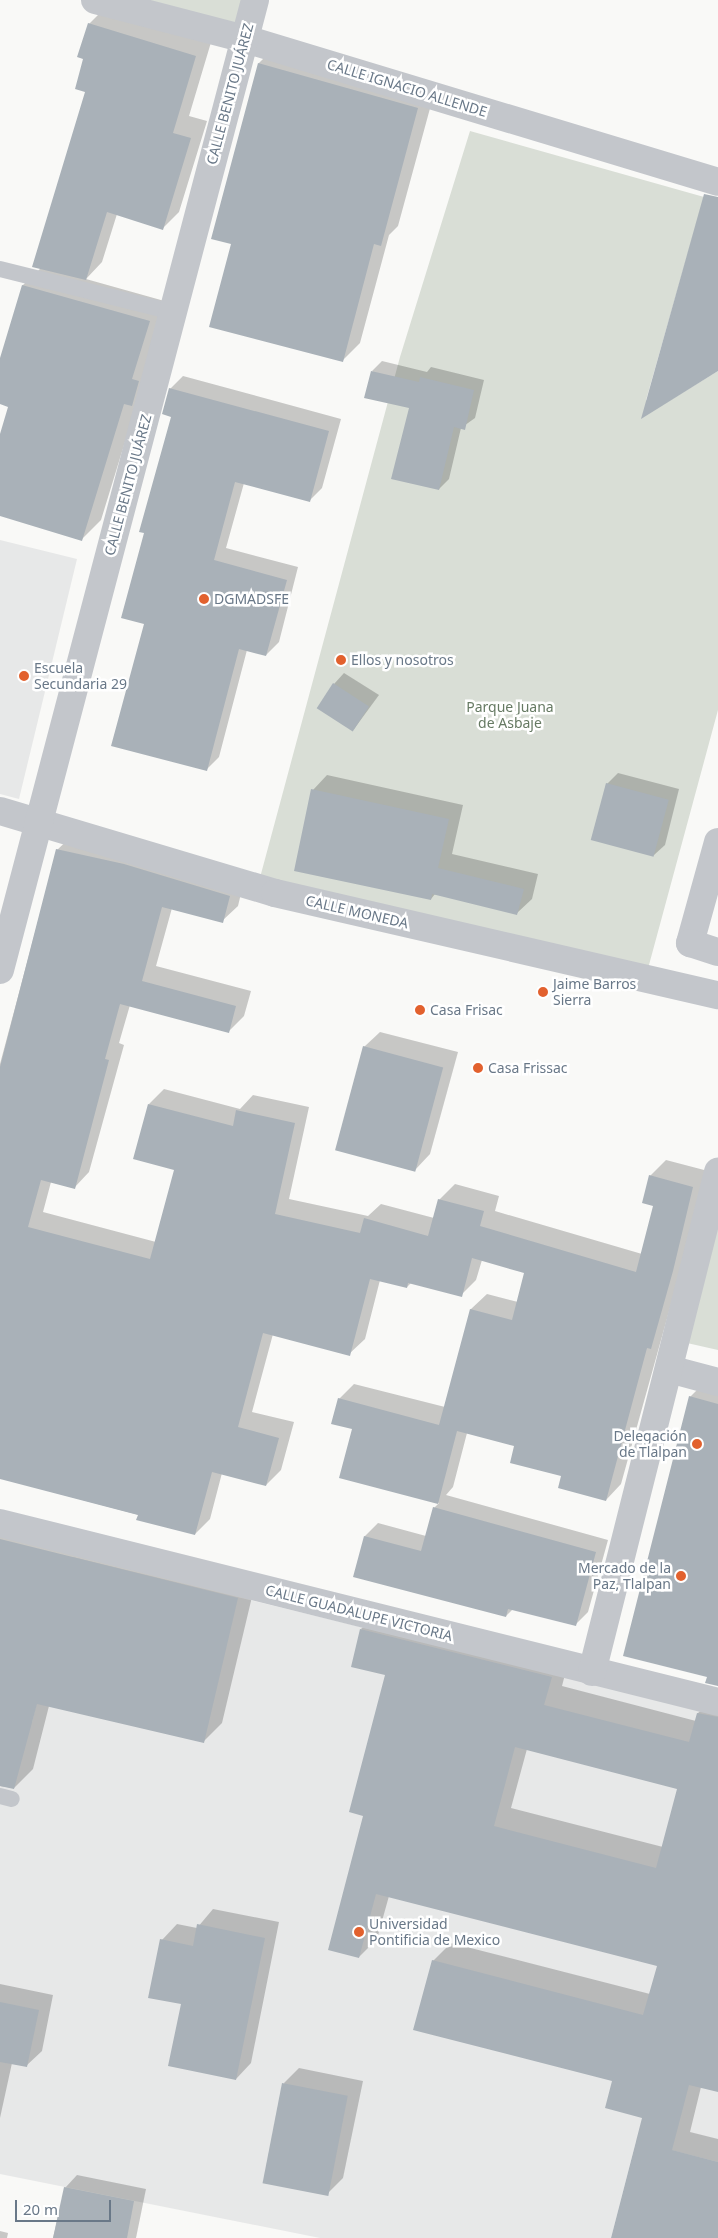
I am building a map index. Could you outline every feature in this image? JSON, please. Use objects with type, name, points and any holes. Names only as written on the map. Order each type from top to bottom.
[{"type":"street","name":"CALLE IGNACIO ALLENDE","points":[[95,0],[245,39],[718,182]]},
{"type":"street","name":"CALLE BENITO JUÁREZ","points":[[0,970],[255,0]]},
{"type":"street","name":"CALLE MONEDA","points":[[0,810],[275,893],[718,995]]},
{"type":"street","points":[[718,842],[690,943],[718,952]]},
{"type":"street","points":[[592,1672],[718,1172]]},
{"type":"street","points":[[669,1369],[718,1382]]},
{"type":"street","name":"CALLE GUADALUPE VICTORIA","points":[[0,1523],[718,1702]]},
{"type":"lane","points":[[0,269],[173,312]]},
{"type":"shaded area","name":"Escuela Secundaria 29","points":[[0,540],[77,559],[19,799],[0,794]]},
{"type":"shaded area","name":"Universidad Pontificia de Mexico","points":[[73,1557],[718,1714],[718,2162],[636,2141],[611,2238],[320,2238],[0,2174],[0,1714],[32,1722]]},
{"type":"green space","points":[[148,0],[242,0],[236,25]]},
{"type":"green space","name":"Parque Juana de Asbaje","points":[[470,131],[704,197],[646,400],[659,407],[718,371],[718,710],[646,976],[258,885],[400,357]]},
{"type":"green space","points":[[718,1203],[718,1350],[687,1343]]},
{"type":"building","points":[[88,23],[196,56],[173,133],[191,138],[163,230],[107,212],[86,280],[32,267],[85,92],[75,89],[83,59],[77,57]]},
{"type":"building","points":[[258,63],[418,108],[381,246],[374,244],[343,362],[209,327],[231,244],[211,239]]},
{"type":"building","points":[[704,194],[718,197],[718,371],[641,419]]},
{"type":"building","points":[[22,285],[150,321],[132,379],[139,381],[132,406],[124,404],[82,541],[0,516],[0,434],[8,407],[0,404],[0,358]]},
{"type":"building","points":[[371,371],[419,382],[420,377],[474,390],[465,430],[454,427],[439,490],[391,479],[409,408],[364,398]]},
{"type":"building","points":[[169,388],[329,431],[310,502],[235,482],[214,560],[287,580],[266,656],[239,649],[207,771],[111,746],[144,624],[121,618],[144,533],[139,532],[171,417],[162,414]]},
{"type":"building","points":[[333,683],[369,706],[353,732],[317,708]]},
{"type":"building","points":[[606,783],[669,800],[654,857],[591,840]]},
{"type":"building","points":[[311,789],[449,819],[438,868],[524,889],[517,915],[432,894],[431,900],[294,871]]},
{"type":"building","points":[[56,849],[124,864],[230,896],[223,923],[162,907],[142,981],[236,1006],[229,1033],[120,1004],[105,1059],[109,1060],[75,1189],[41,1180],[28,1227],[150,1259],[174,1170],[133,1159],[148,1104],[233,1126],[236,1110],[295,1123],[275,1214],[360,1233],[364,1218],[428,1236],[438,1199],[484,1211],[480,1226],[636,1272],[653,1206],[642,1203],[649,1175],[693,1187],[673,1271],[651,1349],[647,1348],[606,1501],[558,1488],[561,1476],[510,1463],[514,1446],[457,1431],[438,1504],[339,1478],[352,1429],[331,1424],[338,1398],[439,1425],[470,1309],[512,1320],[524,1273],[472,1258],[462,1297],[408,1283],[407,1288],[370,1279],[350,1356],[263,1333],[238,1427],[279,1438],[266,1486],[212,1472],[195,1535],[136,1520],[138,1515],[0,1479],[0,1067]]},
{"type":"building","points":[[363,1046],[443,1067],[415,1172],[335,1150]]},
{"type":"building","name":"Mercado de la Paz, Tlalpan","points":[[689,1396],[718,1404],[718,1686],[705,1683],[707,1677],[623,1656]]},
{"type":"building","points":[[433,1507],[596,1552],[576,1626],[508,1609],[506,1617],[353,1577],[364,1536],[421,1551]]},
{"type":"building","points":[[0,1539],[238,1598],[204,1743],[37,1704],[14,1789],[0,1786]]},
{"type":"building","points":[[360,1629],[552,1677],[544,1705],[689,1742],[697,1713],[718,1717],[718,2092],[689,2085],[672,2150],[718,2162],[718,2238],[611,2238],[642,2118],[605,2108],[612,2081],[413,2030],[432,1960],[643,2015],[657,1966],[376,1894],[359,1958],[328,1950],[363,1816],[349,1812],[385,1675],[351,1667]],"holes":[[[515,1747],[677,1789],[656,1868],[494,1826]]]},
{"type":"building","points":[[197,1924],[265,1938],[236,2080],[168,2066],[181,2004],[148,1998],[160,1939],[193,1946]]},
{"type":"building","points":[[0,2002],[39,2010],[27,2067],[0,2062]]},
{"type":"building","points":[[282,2083],[348,2096],[328,2196],[263,2183]]},
{"type":"building","points":[[64,2187],[134,2201],[127,2238],[53,2238]]},
{"type":"place","name":"DGMADSFE","points":[[204,599]]},
{"type":"place","name":"Ellos y nosotros","points":[[341,660]]},
{"type":"place","name":"Escuela Secundaria 29","points":[[24,676]]},
{"type":"place","name":"Jaime Barros Sierra","points":[[543,992]]},
{"type":"place","name":"Casa Frisac","points":[[420,1010]]},
{"type":"place","name":"Casa Frissac","points":[[478,1068]]},
{"type":"place","name":"Delegación de Tlalpan","points":[[697,1444]]},
{"type":"place","name":"Mercado de la Paz, Tlalpan","points":[[681,1576]]},
{"type":"place","name":"Universidad Pontificia de Mexico","points":[[359,1932]]}]
